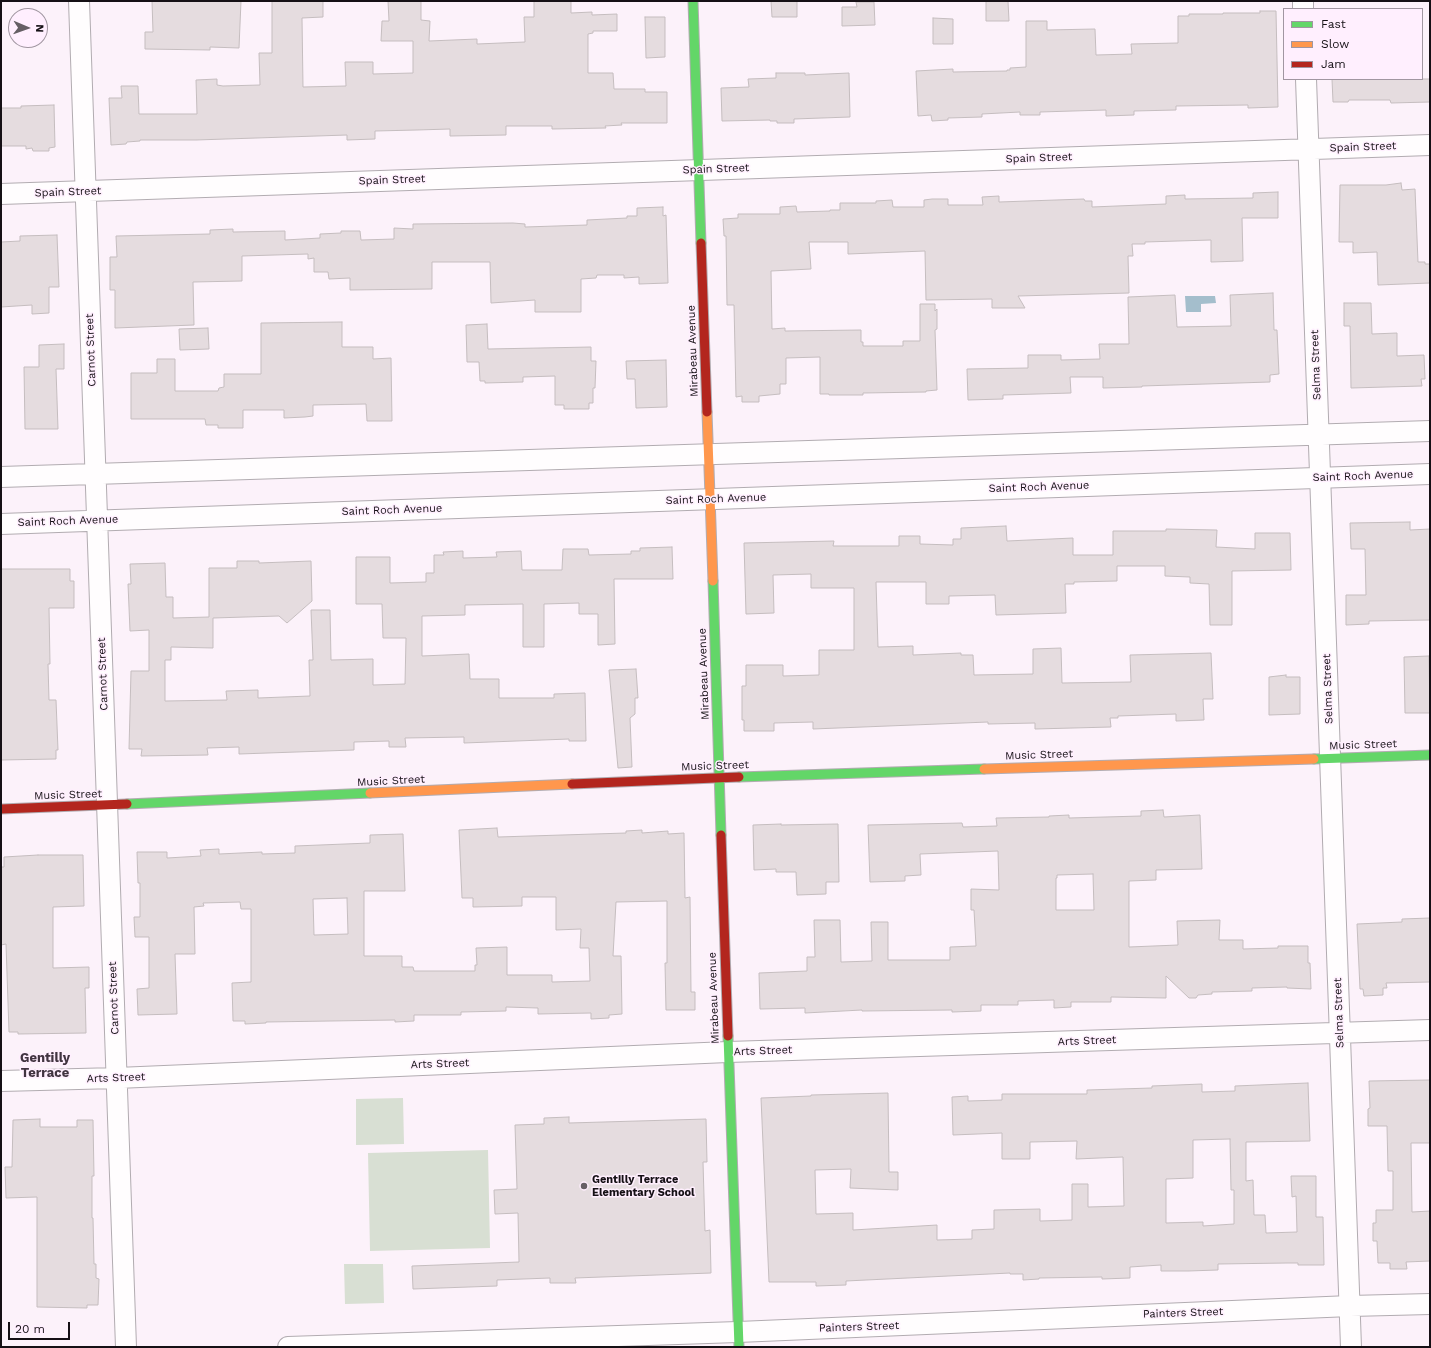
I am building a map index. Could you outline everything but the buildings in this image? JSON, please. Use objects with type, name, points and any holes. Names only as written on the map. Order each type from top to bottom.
[{"type":"street","name":"Carnot Street","points":[[79,1],[126,1347]]},
{"type":"street","name":"Mirabeau Avenue","points":[[693,1],[738,1340]]},
{"type":"street","name":"Selma Street","points":[[1306,80],[1351,1347]]},
{"type":"street","name":"Spain Street","points":[[1,194],[1430,144]]},
{"type":"street","points":[[1,478],[1430,431]]},
{"type":"street","name":"Saint Roch Avenue","points":[[1,524],[1430,474]]},
{"type":"street","name":"Music Street","points":[[1,809],[107,806],[720,778],[1330,757],[1430,755]]},
{"type":"street","name":"Arts Street","points":[[1,1081],[117,1078],[728,1052],[1430,1030]]},
{"type":"street","name":"Painters Street","points":[[288,1347],[738,1340],[1350,1306],[1430,1304]]},
{"type":"shaded area","points":[[403,1098],[404,1144],[356,1145],[356,1099]]},
{"type":"shaded area","points":[[488,1150],[490,1248],[370,1251],[368,1153]]},
{"type":"shaded area","points":[[344,1264],[383,1264],[384,1303],[345,1304]]},
{"type":"water","points":[[1185,296],[1215,296],[1216,303],[1201,304],[1201,312],[1186,312]]},
{"type":"traffic: fast","points":[[693,1],[701,243]]},
{"type":"traffic: fast","points":[[713,581],[721,835]]},
{"type":"traffic: fast","points":[[1314,759],[1430,755]]},
{"type":"traffic: fast","points":[[739,777],[984,769]]},
{"type":"traffic: fast","points":[[127,804],[370,793]]},
{"type":"traffic: fast","points":[[728,1036],[739,1347]]},
{"type":"traffic: slow","points":[[707,412],[713,581]]},
{"type":"traffic: slow","points":[[984,769],[1314,759]]},
{"type":"traffic: slow","points":[[370,793],[572,784]]},
{"type":"traffic: jam","points":[[701,243],[707,412]]},
{"type":"traffic: jam","points":[[572,784],[739,777]]},
{"type":"traffic: jam","points":[[1,809],[127,804]]},
{"type":"traffic: jam","points":[[721,835],[728,1036]]},
{"type":"place","name":"Gentilly Terrace Elementary School","points":[[584,1186]]},
{"type":"district","name":"Gentilly Terrace","points":[[45,1066]]}]
